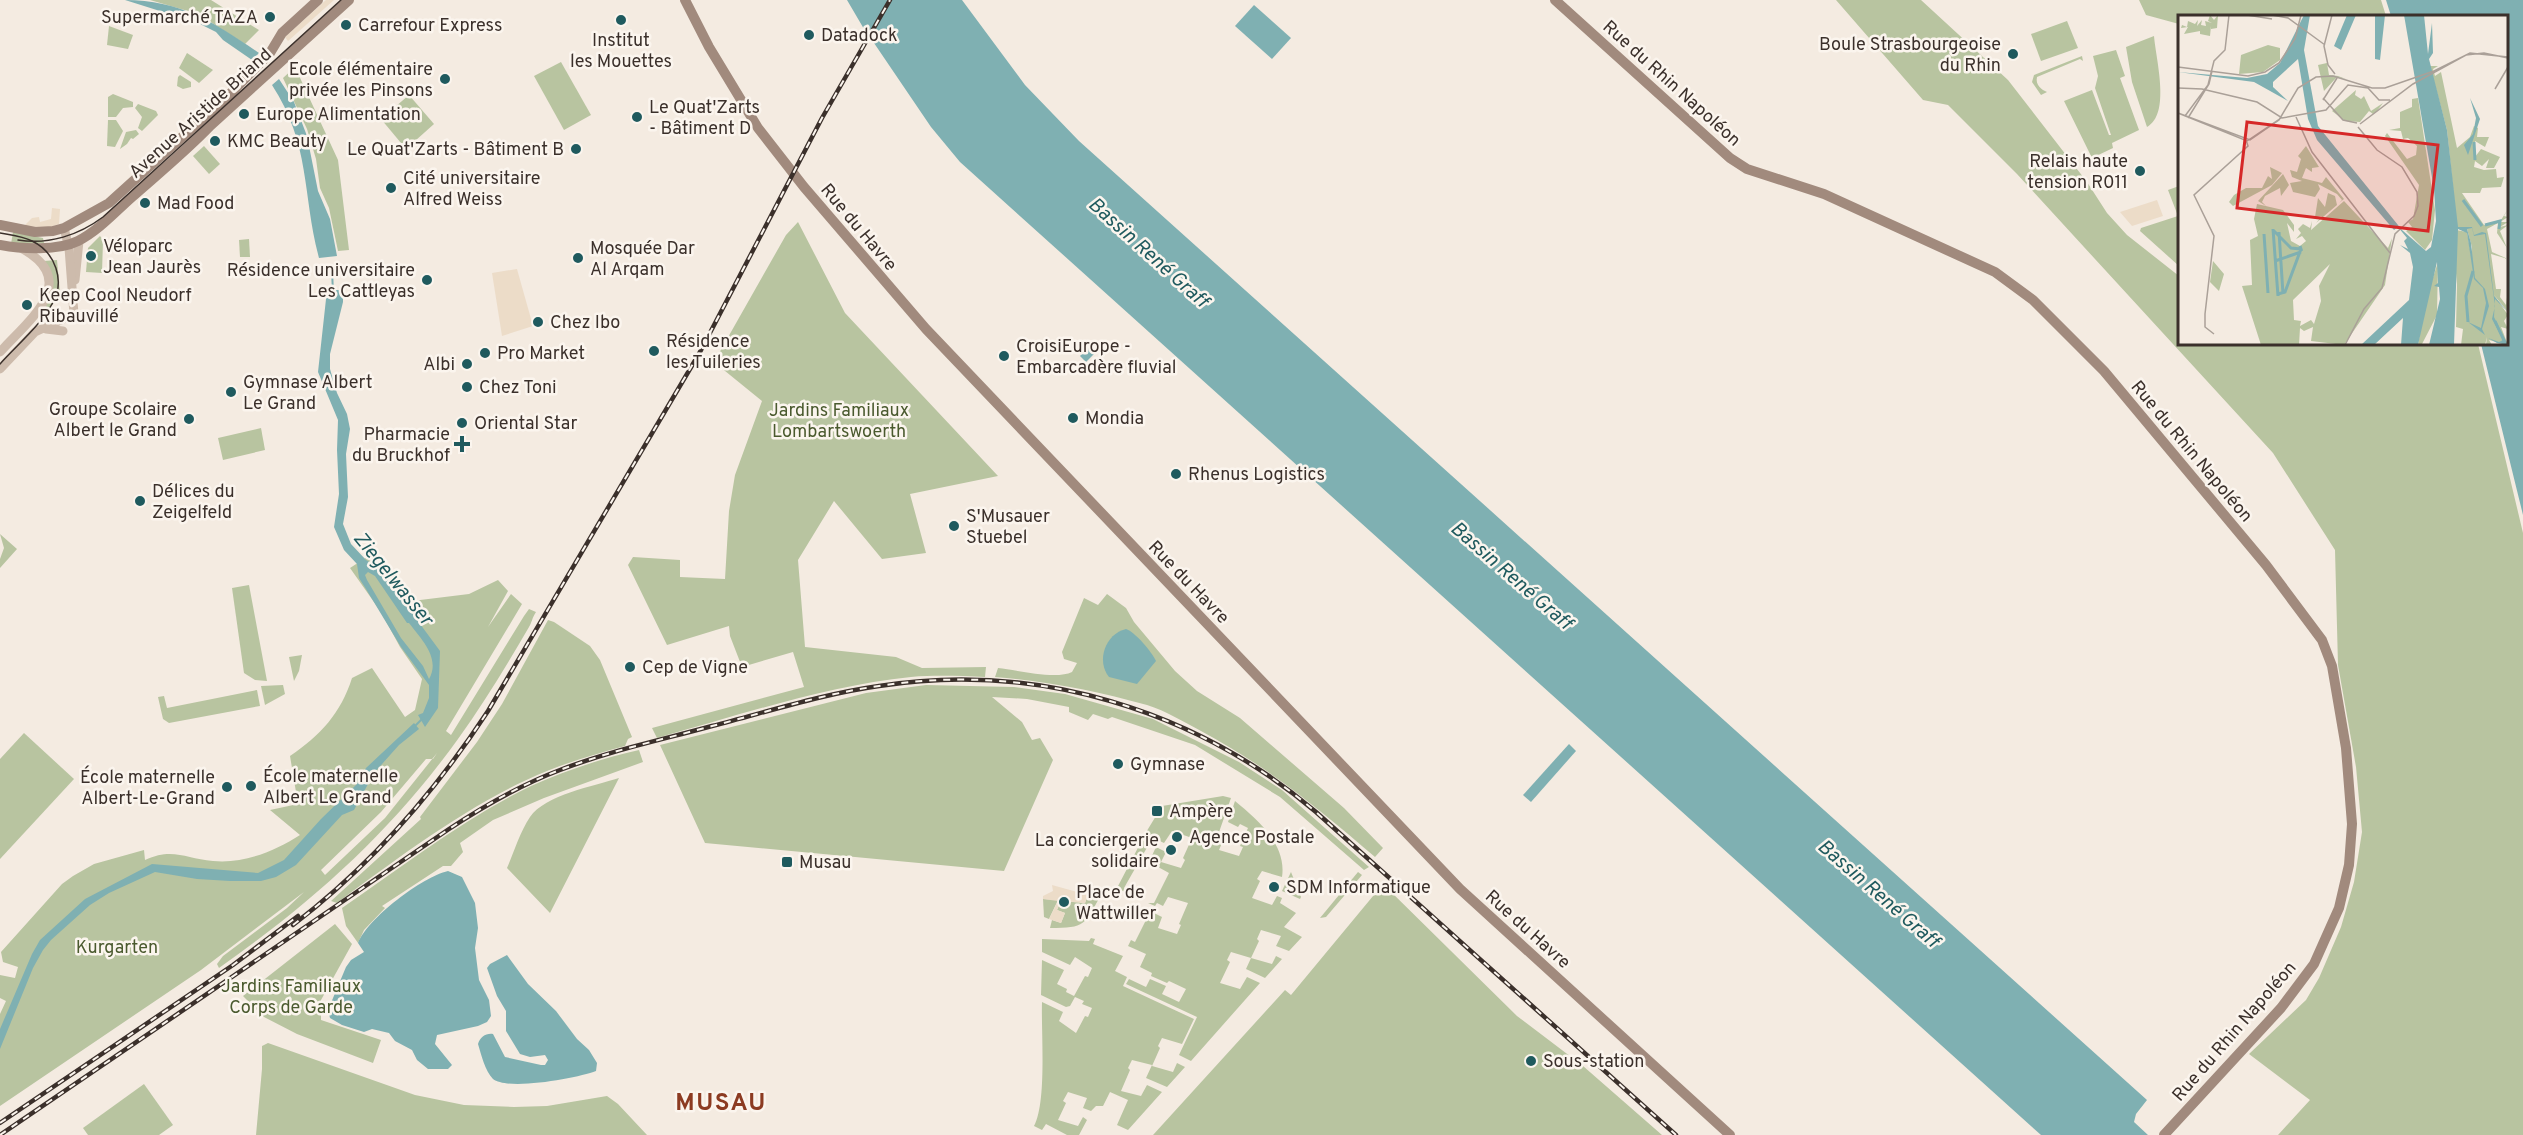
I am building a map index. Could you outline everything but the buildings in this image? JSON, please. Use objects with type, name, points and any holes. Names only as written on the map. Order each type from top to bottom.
[{"type":"main road","name":"Avenue Aristide Briand","points":[[64,228],[109,203],[250,73],[270,53],[282,33],[318,0]]},
{"type":"main road","name":"Avenue Aristide Briand","points":[[69,243],[98,228],[191,146],[349,0]]},
{"type":"main road","name":"Rue du Havre","points":[[685,0],[709,47],[758,128],[804,187],[926,329],[1446,875],[1730,1135]]},
{"type":"main road","name":"Rue du Rhin Napoléon","points":[[1555,0],[1712,144],[1747,169],[1824,194],[1970,259],[2015,285],[2078,343],[2111,379],[2266,565],[2316,631],[2332,666],[2346,748],[2352,824],[2351,852],[2346,882],[2331,929],[2306,976],[2281,1008],[2213,1079],[2164,1135]]},
{"type":"main road","points":[[250,73],[259,83]]},
{"type":"main road","points":[[0,225],[35,232],[64,228]]},
{"type":"main road","points":[[0,244],[21,248],[69,243]]},
{"type":"street","points":[[0,369],[31,335],[74,314],[74,288],[69,243],[64,228]]},
{"type":"street","points":[[0,352],[42,306],[50,287],[46,267],[35,256],[21,248]]},
{"type":"street","points":[[44,328],[63,332]]},
{"type":"green space","points":[[150,0],[211,0],[259,30],[245,44],[198,14]]},
{"type":"green space","points":[[1836,0],[1921,0],[2008,80],[2087,182],[2107,213],[2127,235],[2178,275],[2178,345],[2478,345],[2523,533],[2523,1135],[2278,1135],[2310,1100],[2249,1054],[2306,1000],[2319,978],[2341,927],[2354,882],[2362,832],[2356,767],[2338,665],[2335,550],[2273,453],[2017,174],[1948,105],[1923,100]]},
{"type":"green space","points":[[2139,0],[2381,0],[2386,15],[2178,15],[2178,24],[2146,15]]},
{"type":"green space","points":[[2067,21],[2078,48],[2041,61],[2031,34]]},
{"type":"green space","points":[[109,26],[133,35],[128,49],[107,45]]},
{"type":"green space","points":[[2154,36],[2160,99],[2154,120],[2147,127],[2132,82],[2126,47]]},
{"type":"green space","points":[[2116,50],[2125,76],[2120,78],[2139,130],[2112,143],[2113,148],[2092,158],[2064,101],[2092,90],[2109,135],[2111,135],[2095,88],[2098,76],[2093,56]]},
{"type":"green space","points":[[187,53],[213,70],[199,83],[179,68]]},
{"type":"green space","points":[[2082,56],[2083,61],[2080,59],[2037,77],[2038,85],[2047,92],[2041,95],[2032,82],[2034,75]]},
{"type":"green space","points":[[561,62],[591,115],[564,130],[534,76]]},
{"type":"green space","points":[[295,67],[338,160],[349,250],[338,251],[329,208],[320,188],[316,159],[307,129],[283,78]]},
{"type":"green space","points":[[180,75],[191,82],[191,87],[183,89],[177,86]]},
{"type":"green space","points":[[113,94],[133,102],[133,107],[123,108],[116,117],[108,117],[108,97]]},
{"type":"green space","points":[[409,95],[434,124],[406,149],[381,119]]},
{"type":"green space","points":[[138,104],[156,111],[158,115],[142,131],[138,128],[142,117],[135,108]]},
{"type":"green space","points":[[108,120],[116,120],[123,131],[115,147],[107,146]]},
{"type":"green space","points":[[136,130],[139,134],[131,138],[120,149],[126,132]]},
{"type":"green space","points":[[204,146],[220,164],[209,174],[193,156]]},
{"type":"green space","points":[[2178,187],[2178,216],[2168,190]]},
{"type":"green space","points":[[2178,216],[2178,265],[2140,231],[2141,228]]},
{"type":"green space","name":"Jardins Familiaux Lombartswoerth","points":[[798,222],[845,313],[998,476],[910,494],[926,553],[882,559],[834,501],[798,560],[805,647],[896,657],[922,668],[986,667],[985,677],[911,677],[879,681],[783,702],[657,738],[652,728],[804,687],[793,652],[742,667],[730,636],[729,626],[667,645],[628,565],[633,557],[680,560],[680,577],[725,579],[729,511],[735,475],[762,401],[714,362],[786,235]]},
{"type":"green space","points":[[13,232],[43,238],[44,243],[11,244]]},
{"type":"green space","points":[[100,236],[103,240],[102,273],[86,272],[88,248]]},
{"type":"green space","points":[[249,239],[250,257],[240,257],[239,240]]},
{"type":"green space","points":[[57,260],[60,293],[45,316],[40,311],[49,269],[44,261]]},
{"type":"green space","points":[[261,428],[265,450],[223,460],[218,438]]},
{"type":"green space","points":[[0,534],[17,549],[0,568],[4,548]]},
{"type":"green space","name":"Kurgarten","points":[[370,555],[384,566],[412,601],[469,594],[498,580],[508,591],[488,627],[511,594],[522,604],[446,731],[451,735],[524,616],[529,609],[536,612],[504,670],[458,739],[405,805],[349,864],[287,917],[219,968],[217,964],[223,956],[287,908],[304,892],[201,970],[0,1106],[0,1014],[6,1001],[0,998],[0,975],[15,978],[18,967],[3,962],[1,952],[62,884],[94,864],[144,850],[145,860],[172,854],[203,860],[225,861],[259,855],[280,846],[300,835],[270,810],[298,804],[290,756],[328,723],[342,702],[352,678],[372,668],[405,717],[415,710],[422,679],[400,647],[381,612],[350,568]],"holes":[[[426,759],[432,759],[385,818],[325,875],[321,870],[381,812]]]},
{"type":"green space","points":[[249,585],[267,681],[255,680],[244,673],[232,588]]},
{"type":"green space","points":[[1107,594],[1126,608],[1134,622],[1175,671],[1197,691],[1240,718],[1344,808],[1383,848],[1375,857],[1313,805],[1270,774],[1168,713],[1147,705],[1091,691],[995,677],[998,668],[1047,675],[1072,672],[1077,663],[1064,659],[1062,652],[1084,598],[1098,605]]},
{"type":"green space","points":[[548,620],[590,646],[600,660],[632,737],[628,739],[625,746],[547,771],[493,797],[438,831],[337,903],[331,901],[421,819],[420,817],[477,742],[502,704]]},
{"type":"green space","points":[[302,655],[299,671],[294,681],[289,657]]},
{"type":"green space","points":[[283,685],[285,694],[265,705],[261,686]]},
{"type":"green space","points":[[926,685],[1014,687],[1065,694],[1153,719],[1239,762],[1282,790],[1369,867],[1364,870],[1280,797],[1195,745],[1112,717],[1108,719],[1093,714],[1088,720],[1069,712],[1069,707],[1027,699],[992,697],[1022,722],[1032,740],[1040,738],[1053,760],[1004,871],[705,843],[660,745],[866,693]]},
{"type":"green space","points":[[257,690],[260,706],[169,723],[163,719],[158,697],[164,696],[167,708]]},
{"type":"green space","points":[[24,733],[74,779],[0,859],[0,759]]},
{"type":"green space","points":[[639,750],[643,762],[544,798],[493,820],[460,843],[463,852],[451,866],[443,866],[382,906],[385,908],[364,930],[358,943],[346,926],[342,908],[434,843],[482,813],[531,786],[557,775]]},
{"type":"green space","points":[[619,778],[550,913],[507,868],[523,829],[537,809],[558,797]]},
{"type":"green space","points":[[1223,796],[1231,798],[1218,835],[1222,843],[1219,850],[1239,856],[1243,847],[1240,846],[1248,828],[1240,824],[1238,827],[1228,822],[1235,801],[1269,834],[1280,854],[1282,865],[1282,877],[1262,871],[1257,879],[1260,881],[1252,898],[1272,905],[1277,896],[1282,898],[1280,903],[1296,913],[1284,927],[1302,937],[1289,951],[1276,946],[1281,936],[1261,930],[1257,939],[1259,941],[1251,958],[1231,952],[1227,960],[1230,962],[1220,983],[1240,989],[1247,977],[1260,983],[1191,1061],[1179,1055],[1197,1017],[1126,984],[1129,979],[1146,987],[1150,979],[1166,986],[1162,994],[1179,1002],[1186,989],[1151,976],[1152,973],[1140,967],[1146,954],[1128,946],[1131,940],[1135,942],[1149,914],[1145,911],[1146,909],[1162,917],[1158,928],[1177,934],[1188,903],[1168,897],[1163,906],[1148,903],[1154,903],[1169,873],[1149,862],[1156,847],[1166,852],[1161,862],[1181,868],[1192,838],[1172,831],[1164,843],[1145,834],[1162,806]]},
{"type":"green space","points":[[1142,840],[1149,844],[1124,888],[1127,893],[1117,888]]},
{"type":"green space","points":[[1291,872],[1301,897],[1300,899],[1282,891]]},
{"type":"green space","points":[[1358,872],[1362,875],[1326,917],[1320,918]]},
{"type":"green space","points":[[1383,884],[1517,1016],[1583,1066],[1662,1135],[1153,1135],[1285,990],[1291,995]]},
{"type":"green space","points":[[1099,893],[1101,895],[1083,923],[1071,927],[1050,928],[1052,920],[1061,923],[1065,913],[1057,910],[1061,901],[1085,903],[1088,895]]},
{"type":"green space","points":[[1043,899],[1058,900],[1049,919],[1044,917]]},
{"type":"green space","name":"Jardins Familiaux Corps de Garde","points":[[335,924],[352,944],[321,1000],[321,1020],[381,1040],[373,1063],[297,1034],[264,1017],[243,996]]},
{"type":"green space","points":[[1091,938],[1095,939],[1093,944],[1123,956],[1115,971],[1127,977],[1123,986],[1194,1019],[1182,1044],[1162,1038],[1158,1046],[1160,1048],[1152,1066],[1173,1072],[1177,1063],[1185,1067],[1167,1087],[1146,1078],[1152,1065],[1132,1060],[1121,1091],[1141,1096],[1147,1085],[1162,1092],[1128,1130],[1117,1125],[1128,1100],[1110,1092],[1103,1106],[1096,1106],[1091,1111],[1083,1108],[1087,1098],[1068,1092],[1063,1101],[1066,1103],[1058,1120],[1078,1126],[1083,1117],[1087,1120],[1079,1135],[1067,1135],[1046,1124],[1042,1130],[1034,1126],[1041,1101],[1042,1002],[1063,1012],[1059,1021],[1076,1033],[1092,1008],[1082,1004],[1084,1001],[1075,997],[1070,1006],[1066,1007],[1041,995],[1042,960],[1064,970],[1057,984],[1074,996],[1092,968],[1075,957],[1070,965],[1042,952],[1042,939],[1089,941]]},
{"type":"green space","points":[[1276,956],[1282,959],[1265,978],[1246,969],[1251,958],[1272,964]]},
{"type":"green space","points":[[268,1043],[415,1095],[464,1105],[547,1106],[607,1096],[618,1104],[647,1135],[256,1135],[262,1046]]},
{"type":"green space","points":[[144,1084],[173,1125],[159,1135],[88,1135],[83,1128]]},
{"type":"shaded area","points":[[326,0],[334,0],[288,41],[285,37]]},
{"type":"shaded area","points":[[2157,200],[2163,216],[2132,226],[2120,212]]},
{"type":"shaded area","points":[[52,208],[60,209],[59,224],[44,229],[24,226],[32,218],[39,217],[40,222],[51,219]]},
{"type":"shaded area","points":[[517,269],[533,326],[502,336],[492,273]]},
{"type":"shaded area","points":[[1052,885],[1088,895],[1085,903],[1061,901],[1057,910],[1065,913],[1061,923],[1049,919],[1058,901],[1043,899],[1043,896],[1053,891]]},
{"type":"water","points":[[125,0],[163,4],[196,15],[259,53],[252,60],[223,40],[216,32],[198,23]]},
{"type":"water","name":"Bassin René Graff","points":[[847,0],[962,0],[1025,85],[1079,141],[2147,1100],[2136,1114],[2134,1122],[2148,1135],[2041,1135],[960,162],[931,127],[874,43],[877,38],[864,29]]},
{"type":"water","points":[[2386,0],[2523,0],[2523,515],[2481,345],[2508,345],[2508,15],[2391,15]]},
{"type":"water","points":[[1254,5],[1291,38],[1272,59],[1235,26]]},
{"type":"water","points":[[279,79],[294,102],[307,136],[318,191],[330,219],[337,256],[319,258],[300,149],[285,107],[272,85]]},
{"type":"water","points":[[327,290],[343,290],[343,302],[330,354],[330,369],[337,393],[347,414],[350,429],[346,454],[348,497],[343,524],[351,544],[366,560],[378,567],[440,651],[438,708],[425,727],[418,715],[423,713],[429,698],[429,685],[401,647],[359,578],[357,564],[344,550],[334,527],[339,494],[338,420],[318,372]],"holes":[[[368,572],[375,576],[428,649],[433,664],[429,679],[423,666],[401,638],[365,575]]]},
{"type":"water","points":[[1092,344],[1098,344],[1101,347],[1086,362],[1080,356]]},
{"type":"water","points":[[1126,629],[1143,643],[1156,661],[1137,684],[1109,677],[1103,663],[1108,642],[1113,636]]},
{"type":"water","points":[[414,723],[419,729],[399,745],[374,773],[354,810],[342,815],[296,865],[276,877],[261,881],[230,881],[197,879],[155,872],[109,893],[90,905],[43,950],[33,968],[0,1049],[0,1029],[32,954],[40,940],[85,899],[152,864],[258,873],[284,860],[357,784],[366,768]]},
{"type":"water","points":[[1569,744],[1576,751],[1531,802],[1523,795]]},
{"type":"water","points":[[448,871],[462,877],[475,903],[478,928],[475,948],[479,980],[489,1000],[491,1016],[487,1022],[478,1026],[437,1035],[435,1044],[452,1065],[448,1069],[428,1069],[417,1060],[412,1050],[395,1041],[389,1033],[372,1029],[364,1032],[342,1025],[330,1018],[328,1010],[346,967],[351,960],[364,952],[358,943],[373,922],[397,900],[424,881]]},
{"type":"water","points":[[507,955],[528,984],[556,1011],[577,1039],[589,1050],[597,1063],[596,1071],[559,1080],[527,1084],[501,1082],[490,1076],[478,1044],[482,1037],[488,1034],[493,1034],[505,1057],[541,1065],[545,1065],[548,1060],[545,1055],[530,1057],[520,1054],[506,1031],[506,1011],[497,996],[487,968]]},
{"type":"waterway","name":"Ziegelwasser","points":[[332,270],[333,293]]},
{"type":"waterway","name":"Ziegelwasser","points":[[414,727],[423,718]]},
{"type":"tram line","points":[[18,240],[52,240],[74,234],[103,217],[341,0]]},
{"type":"tram line","points":[[0,233],[24,238],[40,246],[52,260],[58,277],[58,286],[52,304],[41,320],[0,364]]},
{"type":"railway","points":[[293,925],[348,878],[400,826],[446,770],[488,711],[700,352],[822,118],[890,0]]},
{"type":"railway","points":[[0,1135],[449,829],[531,782],[616,751],[816,698],[858,689],[938,680],[997,681],[1055,688],[1111,701],[1166,721],[1219,746],[1269,776],[1316,812],[1676,1135]]},
{"type":"railway","points":[[0,1123],[233,965],[298,916]]},
{"type":"place","name":"Supermarché TAZA","points":[[270,17]]},
{"type":"place","name":"Institut les Mouettes","points":[[621,20]]},
{"type":"place","name":"Carrefour Express","points":[[346,25]]},
{"type":"place","name":"Datadock","points":[[809,35]]},
{"type":"place","name":"Boule Strasbourgeoise du Rhin","points":[[2013,54]]},
{"type":"place","name":"Ecole élémentaire privée les Pinsons","points":[[445,79]]},
{"type":"place","name":"Europe Alimentation","points":[[244,114]]},
{"type":"place","name":"Le Quat'Zarts - Bâtiment D","points":[[637,117]]},
{"type":"place","name":"KMC Beauty","points":[[215,141]]},
{"type":"place","name":"Le Quat'Zarts - Bâtiment B","points":[[576,149]]},
{"type":"place","name":"Relais haute tension R011","points":[[2140,171]]},
{"type":"place","name":"Cité universitaire Alfred Weiss","points":[[391,188]]},
{"type":"place","name":"Mad Food","points":[[145,203]]},
{"type":"place","name":"Véloparc Jean Jaurès","points":[[91,256]]},
{"type":"place","name":"Mosquée Dar Al Arqam","points":[[578,258]]},
{"type":"place","name":"Résidence universitaire Les Cattleyas","points":[[427,280]]},
{"type":"place","name":"Keep Cool Neudorf Ribauvillé","points":[[27,305]]},
{"type":"place","name":"Chez Ibo","points":[[538,322]]},
{"type":"place","name":"Résidence les Tuileries","points":[[654,351]]},
{"type":"place","name":"Pro Market","points":[[485,353]]},
{"type":"place","name":"CroisiEurope - Embarcadère fluvial","points":[[1004,356]]},
{"type":"place","name":"Albi","points":[[467,364]]},
{"type":"place","name":"Chez Toni","points":[[467,387]]},
{"type":"place","name":"Gymnase Albert Le Grand","points":[[231,392]]},
{"type":"place","name":"Mondia","points":[[1073,418]]},
{"type":"place","name":"Groupe Scolaire Albert le Grand","points":[[189,419]]},
{"type":"place","name":"Oriental Star","points":[[462,423]]},
{"type":"place","name":"Pharmacie du Bruckhof","points":[[462,444]]},
{"type":"place","name":"Rhenus Logistics","points":[[1176,474]]},
{"type":"place","name":"Délices du Zeigelfeld","points":[[140,501]]},
{"type":"place","name":"S'Musauer Stuebel","points":[[954,526]]},
{"type":"place","name":"Cep de Vigne","points":[[630,667]]},
{"type":"place","name":"Gymnase","points":[[1118,764]]},
{"type":"place","name":"École maternelle Albert Le Grand","points":[[251,786]]},
{"type":"place","name":"École maternelle Albert-Le-Grand","points":[[227,787]]},
{"type":"place","name":"Ampère","points":[[1157,811]]},
{"type":"place","name":"Agence Postale","points":[[1177,837]]},
{"type":"place","name":"La conciergerie solidaire","points":[[1171,850]]},
{"type":"place","name":"Musau","points":[[787,862]]},
{"type":"place","name":"SDM Informatique","points":[[1274,887]]},
{"type":"place","name":"Place de Wattwiller","points":[[1064,902]]},
{"type":"place","name":"Sous-station","points":[[1531,1061]]},
{"type":"district","name":"MUSAU","points":[[721,1102]]}]
